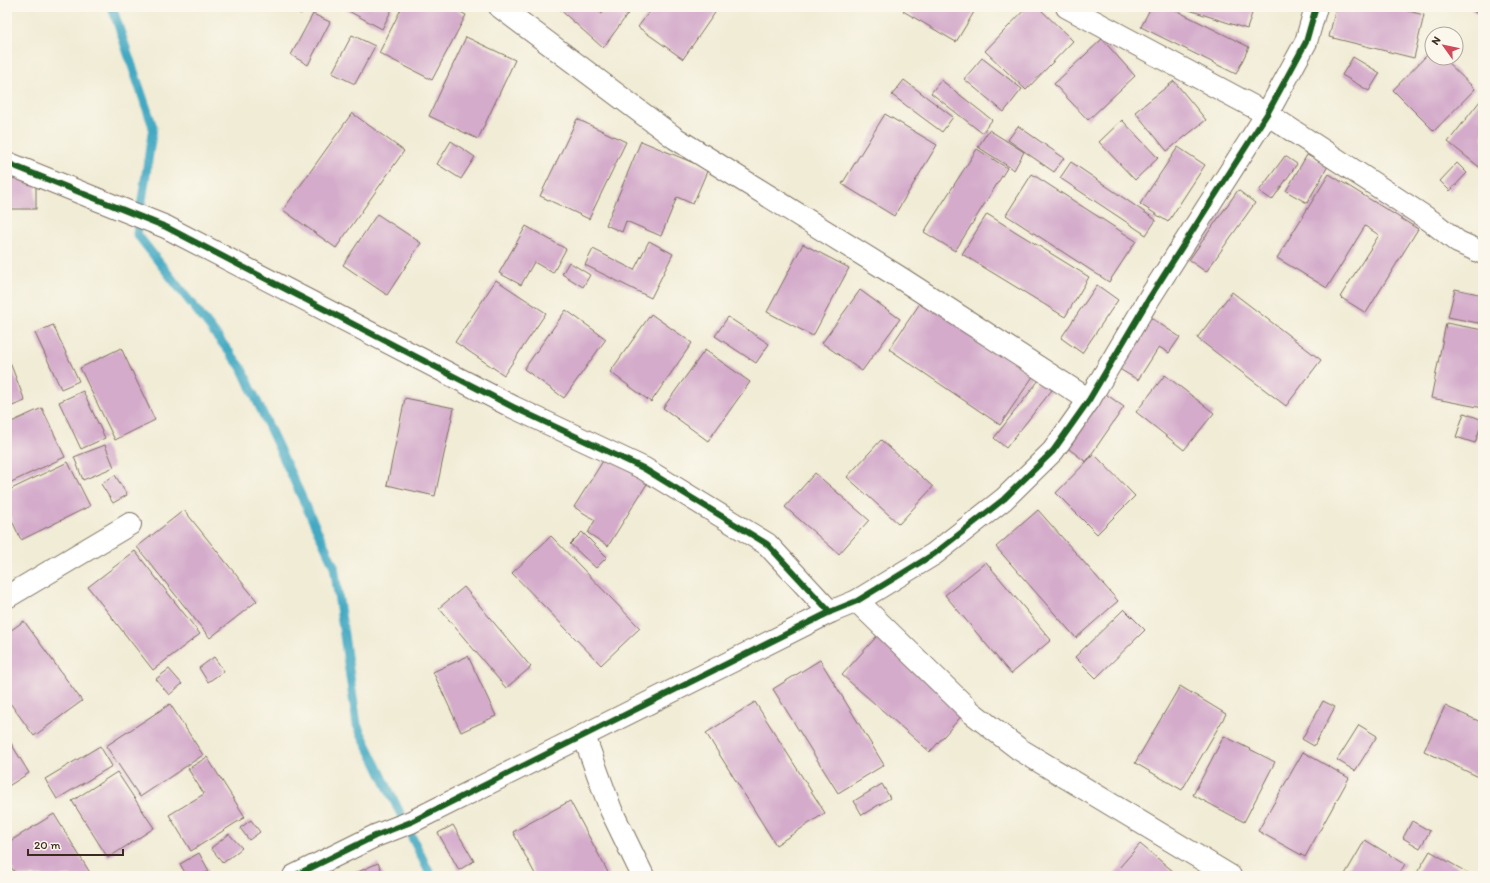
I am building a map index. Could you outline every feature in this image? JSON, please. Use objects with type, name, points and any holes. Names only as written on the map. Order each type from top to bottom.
[{"type":"street","points":[[500,7],[675,138],[902,279],[1089,400]]},
{"type":"street","points":[[1067,7],[1266,114],[1431,221],[1458,242],[1483,253]]},
{"type":"street","points":[[294,876],[375,836],[411,822],[830,612],[857,601],[934,554],[1004,499],[1053,451],[1089,400],[1150,297],[1266,114],[1306,42],[1316,7]]},
{"type":"street","points":[[7,163],[166,227],[513,407],[643,468],[767,544],[830,612]]},
{"type":"street","points":[[7,597],[130,524]]},
{"type":"street","points":[[857,601],[971,712],[1019,749],[1230,876]]},
{"type":"street","points":[[584,736],[611,810],[643,876]]},
{"type":"building","points":[[288,7],[305,7],[301,14]]},
{"type":"building","points":[[341,7],[393,7],[382,29]]},
{"type":"building","points":[[402,7],[451,7],[466,15],[432,80],[379,53]]},
{"type":"building","points":[[557,7],[593,7],[602,14],[607,7],[633,7],[603,48]]},
{"type":"building","points":[[653,7],[719,7],[683,59],[638,27]]},
{"type":"building","points":[[906,7],[977,7],[956,42],[903,11]]},
{"type":"building","points":[[1027,7],[1038,7],[1073,41],[1026,90],[985,51]]},
{"type":"building","points":[[1151,7],[1169,7],[1249,47],[1236,74],[1141,27]]},
{"type":"building","points":[[1180,7],[1254,7],[1247,29]]},
{"type":"building","points":[[1336,7],[1392,7],[1424,15],[1414,58],[1329,37]]},
{"type":"building","points":[[1483,7],[1483,18],[1469,8]]},
{"type":"building","points":[[313,14],[330,22],[308,65],[291,55]]},
{"type":"building","points":[[352,35],[375,46],[355,84],[332,73]]},
{"type":"building","points":[[466,37],[515,60],[478,139],[429,116]]},
{"type":"building","points":[[1102,39],[1135,76],[1088,120],[1054,84]]},
{"type":"building","points":[[1353,57],[1380,73],[1369,91],[1342,75]]},
{"type":"building","points":[[982,58],[1022,89],[1004,112],[964,79]]},
{"type":"building","points":[[1424,58],[1424,66],[1451,66],[1475,89],[1434,131],[1393,90]]},
{"type":"building","points":[[904,80],[953,117],[942,132],[892,95]]},
{"type":"building","points":[[941,80],[992,120],[982,133],[931,93]]},
{"type":"building","points":[[1174,81],[1206,120],[1167,151],[1135,112]]},
{"type":"building","points":[[1480,101],[1483,103],[1483,170],[1448,142]]},
{"type":"building","points":[[352,113],[404,151],[336,248],[283,210]]},
{"type":"building","points":[[885,114],[937,145],[894,216],[842,184]]},
{"type":"building","points":[[577,119],[626,142],[589,219],[540,196]]},
{"type":"building","points":[[1122,120],[1158,158],[1135,180],[1099,142]]},
{"type":"building","points":[[1018,126],[1064,158],[1054,172],[1008,140]]},
{"type":"building","points":[[989,130],[1024,152],[1014,170],[978,147]]},
{"type":"building","points":[[451,141],[475,157],[461,179],[437,164]]},
{"type":"building","points":[[641,141],[708,169],[693,204],[677,197],[661,236],[626,221],[622,232],[606,225]]},
{"type":"building","points":[[1178,147],[1205,165],[1168,222],[1140,204]]},
{"type":"building","points":[[977,149],[1007,168],[955,251],[924,232]]},
{"type":"building","points":[[1307,155],[1328,166],[1307,203],[1286,191]]},
{"type":"building","points":[[1285,156],[1297,164],[1272,200],[1259,191]]},
{"type":"building","points":[[1071,162],[1156,220],[1146,235],[1060,178]]},
{"type":"building","points":[[1457,163],[1467,173],[1450,191],[1440,181]]},
{"type":"building","points":[[1032,174],[1136,241],[1109,282],[1006,215]]},
{"type":"building","points":[[1329,174],[1418,229],[1366,313],[1340,297],[1379,235],[1365,226],[1327,288],[1277,258]]},
{"type":"building","points":[[7,177],[36,177],[36,209],[7,209]]},
{"type":"building","points":[[1238,190],[1255,203],[1206,272],[1189,260]]},
{"type":"building","points":[[377,214],[421,243],[387,295],[343,265]]},
{"type":"building","points":[[987,214],[1089,277],[1065,317],[962,254]]},
{"type":"building","points":[[526,226],[566,249],[553,273],[534,262],[521,285],[499,273]]},
{"type":"building","points":[[649,241],[673,254],[651,298],[585,265],[593,249],[634,270]]},
{"type":"building","points":[[803,244],[849,268],[813,336],[767,312]]},
{"type":"building","points":[[569,262],[590,275],[583,287],[562,274]]},
{"type":"building","points":[[496,280],[546,313],[504,375],[455,342]]},
{"type":"building","points":[[1097,285],[1118,300],[1082,353],[1061,338]]},
{"type":"building","points":[[1455,289],[1483,295],[1483,324],[1448,317]]},
{"type":"building","points":[[860,290],[900,319],[862,371],[822,343]]},
{"type":"building","points":[[1232,292],[1321,360],[1286,406],[1197,338]]},
{"type":"building","points":[[925,296],[1036,372],[1000,425],[889,349]]},
{"type":"building","points":[[566,310],[606,339],[564,398],[524,369]]},
{"type":"building","points":[[651,314],[692,343],[651,402],[610,372]]},
{"type":"building","points":[[1148,316],[1180,337],[1169,353],[1159,347],[1138,380],[1116,367]]},
{"type":"building","points":[[728,317],[769,344],[756,363],[715,336]]},
{"type":"building","points":[[1446,323],[1483,330],[1483,408],[1431,398]]},
{"type":"building","points":[[53,325],[79,381],[61,389],[35,333]]},
{"type":"building","points":[[121,348],[155,420],[115,440],[80,368]]},
{"type":"building","points":[[705,350],[750,382],[708,441],[663,408]]},
{"type":"building","points":[[7,355],[25,401],[7,408]]},
{"type":"building","points":[[1165,375],[1214,413],[1184,450],[1136,412]]},
{"type":"building","points":[[1039,380],[1052,390],[1006,448],[994,438]]},
{"type":"building","points":[[83,391],[105,438],[81,449],[59,402]]},
{"type":"building","points":[[1103,392],[1124,407],[1086,462],[1065,446]]},
{"type":"building","points":[[405,398],[454,408],[435,496],[387,485]]},
{"type":"building","points":[[42,408],[65,457],[7,484],[7,424]]},
{"type":"building","points":[[1464,413],[1483,420],[1475,443],[1456,437]]},
{"type":"building","points":[[881,440],[933,487],[899,524],[847,477]]},
{"type":"building","points":[[105,445],[114,467],[83,480],[74,457]]},
{"type":"building","points":[[608,453],[650,479],[608,546],[588,533],[595,520],[574,507]]},
{"type":"building","points":[[1094,454],[1135,496],[1097,534],[1056,493]]},
{"type":"building","points":[[68,462],[90,506],[21,540],[7,510],[7,491]]},
{"type":"building","points":[[815,473],[869,520],[839,554],[785,507]]},
{"type":"building","points":[[115,475],[127,495],[113,503],[101,484]]},
{"type":"building","points":[[184,510],[257,601],[210,638],[137,547]]},
{"type":"building","points":[[1038,510],[1118,601],[1076,638],[996,547]]},
{"type":"building","points":[[582,532],[607,557],[596,568],[570,544]]},
{"type":"building","points":[[551,536],[640,628],[601,665],[512,573]]},
{"type":"building","points":[[135,551],[200,634],[153,670],[88,587]]},
{"type":"building","points":[[986,562],[1051,640],[1011,674],[945,595]]},
{"type":"building","points":[[464,587],[531,667],[506,688],[439,608]]},
{"type":"building","points":[[1124,609],[1145,630],[1096,678],[1075,657]]},
{"type":"building","points":[[24,621],[82,701],[34,736],[7,699],[7,633]]},
{"type":"building","points":[[878,635],[965,712],[930,752],[842,675]]},
{"type":"building","points":[[468,656],[496,716],[461,732],[433,672]]},
{"type":"building","points":[[214,657],[224,671],[208,682],[199,668]]},
{"type":"building","points":[[820,660],[884,765],[838,793],[773,689]]},
{"type":"building","points":[[169,669],[182,684],[169,695],[156,679]]},
{"type":"building","points":[[1180,686],[1226,714],[1182,790],[1135,763]]},
{"type":"building","points":[[1323,701],[1335,707],[1314,746],[1302,739]]},
{"type":"building","points":[[755,702],[825,813],[776,845],[706,733]]},
{"type":"building","points":[[170,704],[203,755],[140,797],[106,746]]},
{"type":"building","points":[[1445,706],[1483,723],[1483,779],[1424,751]]},
{"type":"building","points":[[1359,725],[1377,736],[1355,771],[1337,760]]},
{"type":"building","points":[[1224,736],[1275,762],[1244,822],[1193,795]]},
{"type":"building","points":[[9,740],[29,773],[7,787],[7,741]]},
{"type":"building","points":[[100,746],[112,766],[57,799],[45,779]]},
{"type":"building","points":[[1303,752],[1349,778],[1305,857],[1258,831]]},
{"type":"building","points":[[207,757],[245,817],[191,851],[169,815],[204,794],[188,769]]},
{"type":"building","points":[[117,772],[154,828],[108,858],[72,801]]},
{"type":"building","points":[[882,784],[890,798],[862,815],[854,801]]},
{"type":"building","points":[[570,801],[610,876],[536,876],[513,832]]},
{"type":"building","points":[[54,814],[92,876],[17,876],[7,861],[7,843]]},
{"type":"building","points":[[251,820],[260,832],[249,840],[240,828]]},
{"type":"building","points":[[1412,821],[1430,831],[1420,848],[1403,838]]},
{"type":"building","points":[[453,825],[474,861],[459,870],[438,833]]},
{"type":"building","points":[[229,834],[242,848],[223,863],[211,848]]},
{"type":"building","points":[[1365,840],[1405,864],[1398,876],[1344,876]]},
{"type":"building","points":[[1140,844],[1179,876],[1112,876]]},
{"type":"building","points":[[1430,851],[1473,876],[1415,876]]},
{"type":"building","points":[[199,853],[209,871],[200,876],[187,876],[180,864]]},
{"type":"building","points":[[378,863],[384,876],[349,876]]},
{"type":"waterway","points":[[112,7],[153,127],[137,234],[241,367],[334,566],[357,725],[431,876]]},
{"type":"cycle path","points":[[294,876],[375,836],[411,822],[830,612],[857,601],[934,554],[1004,499],[1053,451],[1089,400],[1150,297],[1267,114],[1306,42],[1316,7]]},
{"type":"cycle path","points":[[7,163],[166,227],[513,407],[643,468],[767,544],[830,612]]}]
